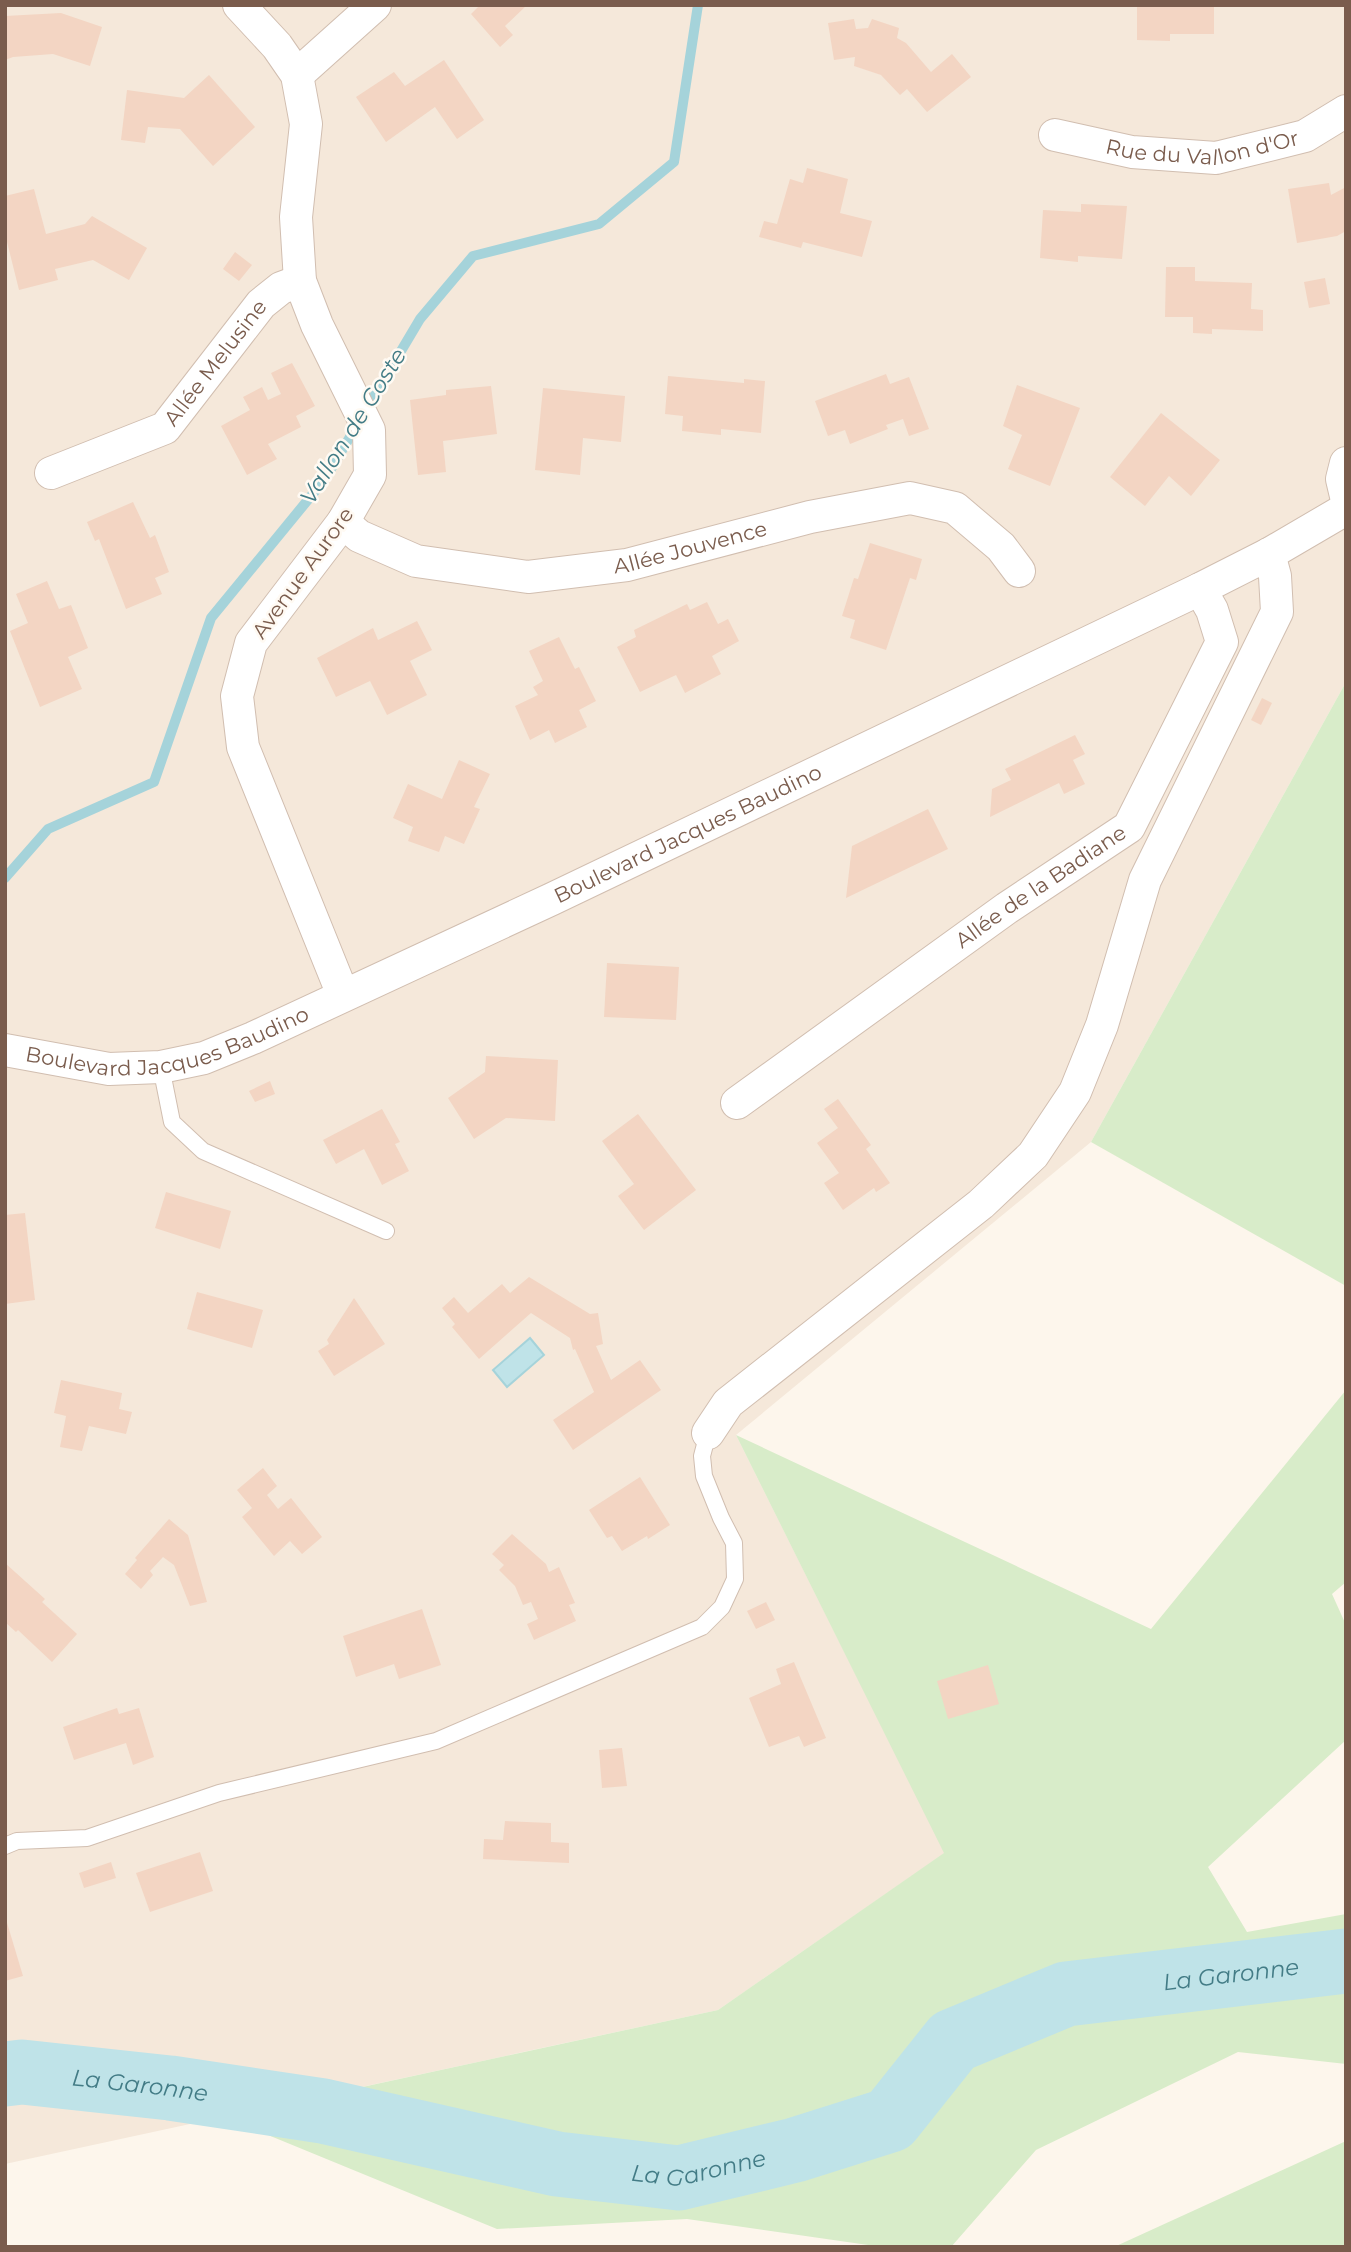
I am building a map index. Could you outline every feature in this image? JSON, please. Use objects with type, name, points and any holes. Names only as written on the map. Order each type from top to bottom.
[{"type":"street","name":"Avenue Aurore","points":[[239,5],[277,46],[297,75],[306,124],[296,217],[300,281],[317,325],[369,430],[370,475],[343,522],[251,643],[237,696],[243,747],[343,995]]},
{"type":"street","points":[[297,75],[375,5]]},
{"type":"street","name":"Rue du Vallon d'Or","points":[[1055,135],[1132,152],[1216,158],[1305,136],[1346,111]]},
{"type":"street","name":"Allée Melusine","points":[[51,473],[165,428],[261,303],[281,288],[300,281]]},
{"type":"street","points":[[1346,463],[1342,479],[1346,496]]},
{"type":"street","name":"Allée Jouvence","points":[[343,522],[359,536],[416,561],[527,577],[627,565],[810,517],[910,498],[955,508],[1001,547],[1019,571]]},
{"type":"street","name":"Boulevard Jacques Baudino","points":[[5,1050],[108,1069],[161,1066],[204,1058],[253,1038],[551,899],[1200,589],[1269,554],[1346,509]]},
{"type":"street","points":[[708,1433],[728,1404],[981,1205],[1033,1155],[1075,1092],[1102,1026],[1145,880],[1277,612],[1275,576],[1269,554]]},
{"type":"street","name":"Allée de la Badiane","points":[[737,1103],[1007,908],[1129,827],[1222,642],[1212,610],[1200,589]]},
{"type":"lane","points":[[161,1066],[172,1122],[203,1151],[386,1231]]},
{"type":"lane","points":[[5,1846],[17,1841],[88,1838],[219,1793],[436,1741],[702,1627],[722,1607],[735,1579],[734,1543],[720,1518],[704,1476],[702,1456],[708,1433]]},
{"type":"shaded area","points":[[5,5],[1346,5],[1346,682],[1091,1142],[736,1435],[945,1853],[718,2010],[5,2164]]},
{"type":"green space","points":[[1346,682],[1346,1286],[1091,1142]]},
{"type":"green space","points":[[1346,1390],[1346,1582],[1332,1594],[1346,1625],[1346,1740],[1208,1867],[1247,1932],[1346,1914],[1346,2064],[1238,2052],[1036,2150],[951,2247],[882,2247],[687,2219],[497,2229],[224,2117],[718,2010],[944,1853],[736,1435],[1151,1629]]},
{"type":"green space","points":[[1346,2141],[1346,2247],[1114,2247]]},
{"type":"water","points":[[530,1338],[544,1355],[507,1387],[493,1370]]},
{"type":"building","points":[[480,5],[527,5],[505,26],[513,35],[500,47],[471,14]]},
{"type":"building","points":[[1137,5],[1214,5],[1214,34],[1170,34],[1170,41],[1137,40]]},
{"type":"building","points":[[61,13],[102,27],[90,66],[53,54],[5,60],[5,16]]},
{"type":"building","points":[[854,19],[856,29],[868,28],[872,19],[899,28],[897,38],[906,43],[931,72],[952,54],[971,77],[927,112],[907,89],[900,95],[881,75],[854,66],[855,57],[834,60],[828,23]]},
{"type":"building","points":[[444,60],[484,120],[457,139],[435,107],[386,142],[356,97],[394,72],[405,86]]},
{"type":"building","points":[[209,75],[255,127],[213,166],[180,129],[148,127],[145,143],[121,140],[127,90],[184,98]]},
{"type":"building","points":[[807,168],[848,179],[840,213],[872,221],[862,257],[803,242],[801,248],[759,237],[764,221],[777,224],[790,179],[803,183]]},
{"type":"building","points":[[1329,183],[1331,195],[1346,187],[1346,231],[1337,236],[1297,243],[1288,189]]},
{"type":"building","points":[[34,189],[46,234],[85,224],[92,216],[147,248],[129,280],[93,260],[55,269],[58,280],[19,290],[5,234],[5,196]]},
{"type":"building","points":[[1081,204],[1127,206],[1122,259],[1078,256],[1078,262],[1040,258],[1043,210],[1081,212]]},
{"type":"building","points":[[235,252],[252,265],[239,281],[223,269]]},
{"type":"building","points":[[1166,267],[1195,267],[1195,281],[1252,283],[1251,309],[1263,310],[1263,331],[1212,329],[1212,334],[1193,333],[1193,317],[1165,317]]},
{"type":"building","points":[[1325,278],[1330,304],[1309,308],[1304,282]]},
{"type":"building","points":[[292,363],[315,406],[296,416],[301,427],[268,444],[277,459],[247,475],[221,426],[250,410],[243,397],[262,387],[268,400],[281,394],[271,373]]},
{"type":"building","points":[[886,374],[890,384],[909,377],[929,429],[909,436],[903,419],[886,425],[888,429],[850,444],[845,430],[828,436],[815,401]]},
{"type":"building","points":[[668,376],[744,383],[744,379],[765,381],[761,433],[721,429],[721,435],[682,431],[683,416],[665,414]]},
{"type":"building","points":[[1017,385],[1080,408],[1050,486],[1008,469],[1022,435],[1003,426]]},
{"type":"building","points":[[491,386],[497,434],[443,441],[446,472],[418,475],[410,400],[446,395],[446,390]]},
{"type":"building","points":[[543,388],[625,396],[621,442],[583,438],[580,475],[535,470]]},
{"type":"building","points":[[1161,413],[1220,460],[1191,496],[1169,476],[1145,506],[1110,477]]},
{"type":"building","points":[[133,502],[150,538],[155,535],[169,572],[155,578],[162,594],[126,609],[99,539],[95,541],[87,522]]},
{"type":"building","points":[[870,543],[922,559],[916,580],[910,578],[886,650],[850,638],[855,620],[842,616],[854,578],[858,579]]},
{"type":"building","points":[[47,581],[59,609],[71,605],[88,648],[68,657],[82,689],[40,707],[10,631],[28,623],[16,594]]},
{"type":"building","points":[[707,602],[718,624],[728,619],[739,641],[712,656],[721,674],[685,693],[676,675],[640,692],[617,647],[636,637],[634,630],[687,604],[690,610]]},
{"type":"building","points":[[417,621],[432,650],[410,661],[427,695],[387,715],[370,681],[336,697],[317,658],[373,628],[378,640]]},
{"type":"building","points":[[559,637],[575,669],[579,667],[596,701],[579,710],[587,727],[555,743],[549,730],[530,740],[515,706],[538,695],[533,687],[543,681],[529,651]]},
{"type":"building","points":[[1262,698],[1272,703],[1261,725],[1251,720]]},
{"type":"building","points":[[1075,735],[1085,754],[1073,760],[1085,784],[1064,794],[1059,783],[990,817],[992,789],[1011,780],[1005,769]]},
{"type":"building","points":[[459,760],[490,774],[474,807],[480,809],[464,844],[445,836],[439,852],[408,841],[413,827],[393,818],[408,784],[442,799]]},
{"type":"building","points":[[928,809],[948,849],[846,898],[852,846]]},
{"type":"building","points":[[607,963],[679,967],[676,1020],[604,1017]]},
{"type":"building","points":[[486,1056],[558,1060],[555,1121],[506,1118],[474,1139],[448,1098],[485,1072]]},
{"type":"building","points":[[270,1081],[275,1094],[255,1102],[249,1091]]},
{"type":"building","points":[[838,1099],[871,1145],[866,1149],[890,1183],[876,1192],[874,1188],[843,1210],[824,1183],[839,1173],[817,1143],[838,1128],[824,1109]]},
{"type":"building","points":[[382,1109],[400,1142],[395,1144],[409,1171],[382,1185],[364,1149],[336,1164],[323,1140]]},
{"type":"building","points":[[638,1114],[696,1190],[644,1230],[618,1196],[634,1184],[602,1141]]},
{"type":"building","points":[[166,1192],[231,1211],[220,1249],[155,1228]]},
{"type":"building","points":[[25,1213],[35,1300],[5,1304],[5,1215]]},
{"type":"building","points":[[529,1277],[590,1314],[598,1313],[603,1344],[596,1346],[611,1380],[640,1360],[661,1390],[573,1450],[553,1420],[594,1392],[575,1349],[573,1350],[570,1338],[531,1313],[479,1359],[452,1327],[455,1324],[442,1308],[454,1297],[468,1313],[502,1284],[510,1293]]},
{"type":"building","points":[[197,1292],[263,1310],[252,1348],[187,1329]]},
{"type":"building","points":[[354,1298],[385,1344],[334,1376],[318,1351],[329,1344],[327,1340]]},
{"type":"building","points":[[61,1380],[122,1393],[119,1409],[132,1412],[126,1434],[89,1426],[82,1451],[60,1447],[66,1416],[54,1413]]},
{"type":"building","points":[[263,1468],[277,1486],[267,1495],[278,1509],[291,1498],[322,1537],[302,1554],[290,1541],[274,1556],[242,1517],[252,1508],[237,1490]]},
{"type":"building","points":[[640,1477],[670,1525],[622,1551],[612,1536],[607,1538],[589,1510]]},
{"type":"building","points":[[169,1519],[188,1535],[207,1602],[190,1606],[174,1565],[163,1557],[150,1571],[153,1575],[141,1589],[125,1574],[137,1560],[135,1558]]},
{"type":"building","points":[[512,1534],[546,1564],[549,1572],[559,1567],[575,1603],[569,1605],[576,1621],[534,1640],[527,1624],[538,1619],[531,1602],[523,1605],[515,1586],[499,1570],[504,1565],[492,1554]]},
{"type":"building","points":[[5,1563],[45,1599],[42,1602],[77,1634],[52,1662],[18,1630],[16,1632],[5,1622]]},
{"type":"building","points":[[766,1602],[775,1620],[756,1629],[747,1611]]},
{"type":"building","points":[[422,1609],[441,1665],[399,1679],[394,1664],[356,1677],[343,1636]]},
{"type":"building","points":[[794,1662],[826,1738],[804,1747],[799,1736],[769,1747],[749,1698],[781,1684],[776,1669]]},
{"type":"building","points":[[988,1665],[999,1704],[948,1719],[937,1681]]},
{"type":"building","points":[[117,1708],[119,1714],[139,1708],[154,1757],[133,1765],[126,1743],[74,1760],[63,1727]]},
{"type":"building","points":[[622,1748],[627,1786],[602,1788],[599,1750]]},
{"type":"building","points":[[505,1821],[551,1823],[551,1842],[569,1843],[569,1863],[483,1859],[484,1839],[503,1840]]},
{"type":"building","points":[[200,1852],[213,1891],[150,1912],[136,1873]]},
{"type":"building","points":[[111,1862],[116,1878],[84,1888],[79,1873]]},
{"type":"building","points":[[5,1916],[23,1976],[5,1981],[6,1959]]},
{"type":"waterway","name":"Vallon de Coste","points":[[5,878],[48,829],[154,782],[211,618],[325,479],[420,319],[473,256],[599,224],[674,162],[698,5]]},
{"type":"waterway","name":"La Garonne","points":[[5,2074],[22,2072],[170,2088],[323,2111],[557,2164],[679,2178],[795,2150],[890,2120],[953,2041],[1066,1994],[1346,1961]]}]
